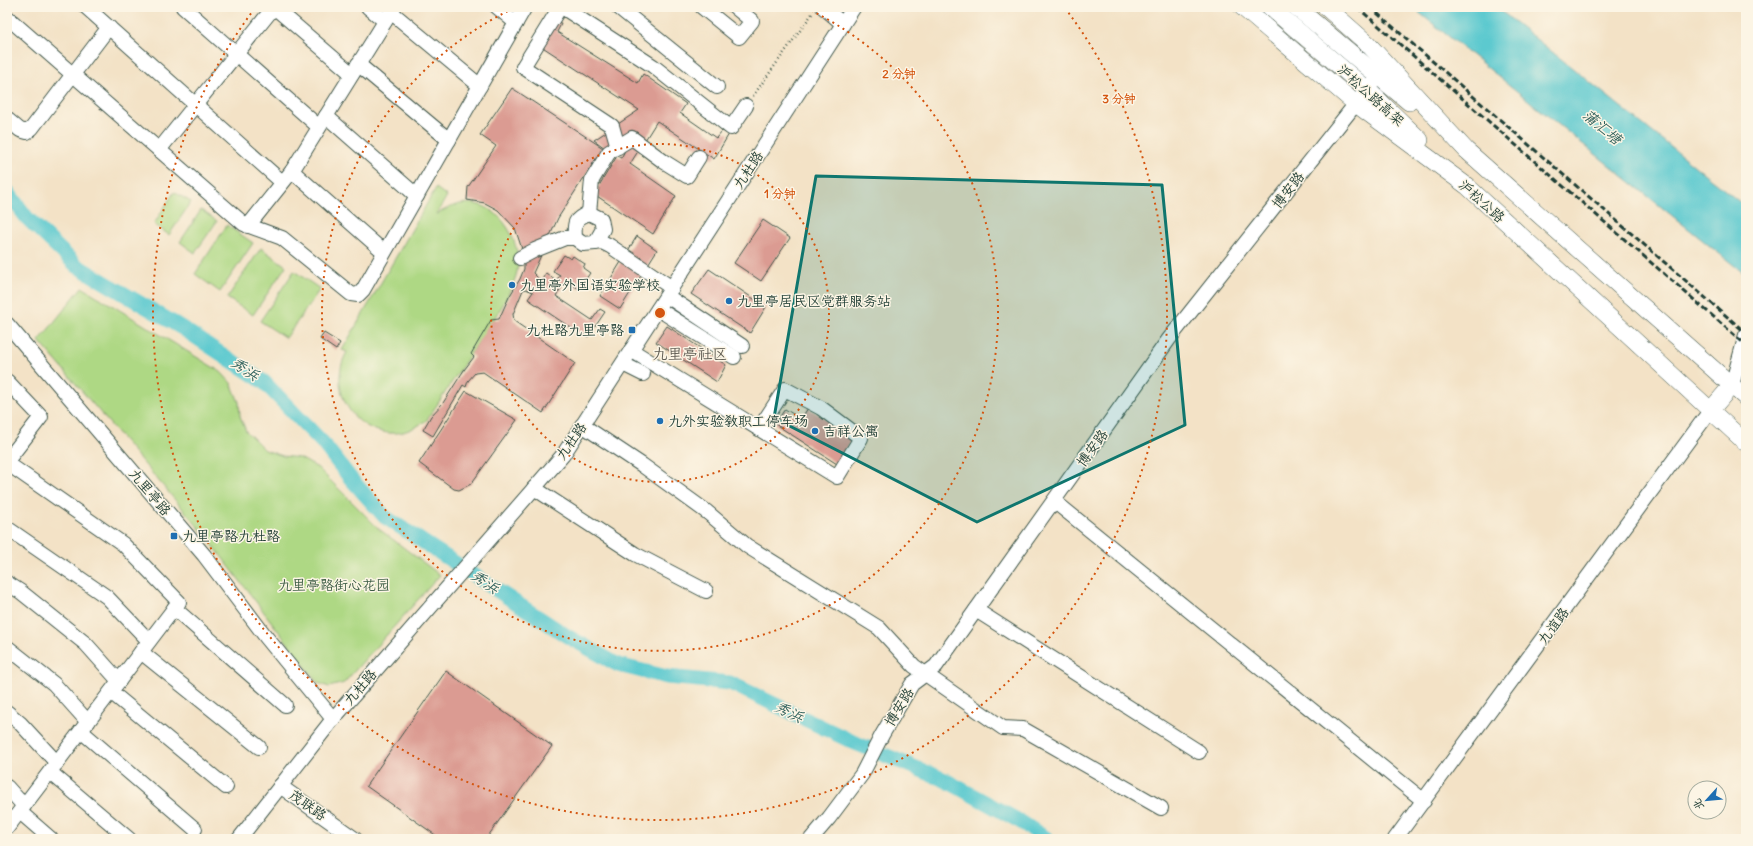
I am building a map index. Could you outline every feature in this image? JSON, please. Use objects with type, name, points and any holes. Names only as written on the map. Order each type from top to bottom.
[{"type":"main road","name":"沪松公路","points":[[1242,7],[1356,104],[1467,186],[1746,443]]},
{"type":"main road","name":"沪松公路高架","points":[[1270,7],[1367,89],[1467,186]]},
{"type":"main road","name":"沪松公路高架","points":[[1296,7],[1382,70]]},
{"type":"main road","name":"沪松公路","points":[[1326,7],[1368,44],[1382,70],[1466,150],[1746,398]]},
{"type":"main road","points":[[1710,411],[1732,385]]},
{"type":"street","points":[[86,7],[282,182]]},
{"type":"street","points":[[183,7],[236,54],[417,196]]},
{"type":"street","points":[[159,150],[274,7],[449,140]]},
{"type":"street","points":[[368,7],[390,13],[480,86]]},
{"type":"street","points":[[497,7],[516,23]]},
{"type":"street","points":[[7,17],[244,224],[282,238],[351,294],[358,295],[363,290],[526,7]]},
{"type":"street","points":[[618,147],[612,126],[522,67],[561,7],[653,66],[731,128],[746,106]]},
{"type":"street","points":[[618,7],[717,87]]},
{"type":"street","points":[[702,7],[739,37],[752,21],[735,7]]},
{"type":"street","name":"九杜路","points":[[239,839],[333,719],[563,455],[853,8]]},
{"type":"street","points":[[818,10],[843,24]]},
{"type":"street","points":[[248,226],[292,170],[390,13]]},
{"type":"street","points":[[7,119],[20,130],[27,132],[32,128],[109,28]]},
{"type":"street","name":"博安路","points":[[811,839],[862,774],[882,735],[912,684],[936,666],[1170,339],[1382,70]]},
{"type":"street","points":[[590,213],[592,180],[609,152],[632,138],[663,161],[687,176],[699,157]]},
{"type":"street","points":[[292,170],[384,252]]},
{"type":"street","points":[[575,238],[574,226],[579,217],[590,213],[601,219],[603,229],[738,351],[658,309]]},
{"type":"street","points":[[595,243],[603,229]]},
{"type":"street","points":[[520,258],[535,250],[565,238],[575,238],[583,244],[602,242],[671,289]]},
{"type":"street","name":"九里亭路","points":[[7,324],[204,555],[266,637],[333,719]]},
{"type":"street","points":[[1732,385],[1746,335]]},
{"type":"street","points":[[631,350],[759,429],[837,477],[861,438],[821,408],[785,389],[759,429]]},
{"type":"street","points":[[622,364],[643,374]]},
{"type":"street","points":[[7,381],[41,417],[8,456],[123,544],[178,602],[7,828]]},
{"type":"street","name":"九谊路","points":[[1395,839],[1710,411]]},
{"type":"street","points":[[582,425],[642,464],[707,512],[747,546],[879,628],[914,666],[1003,728],[1023,729],[1161,808]]},
{"type":"street","points":[[534,488],[635,554],[706,591]]},
{"type":"street","points":[[1054,501],[1424,801]]},
{"type":"street","points":[[7,528],[107,597],[145,646],[259,747]]},
{"type":"street","points":[[7,583],[86,644],[115,686],[226,787]]},
{"type":"street","points":[[174,608],[285,705]]},
{"type":"street","points":[[976,610],[1199,752]]},
{"type":"street","points":[[7,646],[54,684],[84,726],[196,829]]},
{"type":"street","points":[[7,712],[20,723],[53,767],[129,839]]},
{"type":"street","name":"茂联路","points":[[280,786],[355,839]]},
{"type":"street","points":[[7,787],[22,809],[50,839]]},
{"type":"path","points":[[746,106],[818,10]]},
{"type":"highlighted area","points":[[816,176],[1162,185],[1185,425],[977,522],[774,418]]},
{"type":"green space","points":[[436,188],[447,196],[436,215],[455,205],[471,203],[485,207],[494,212],[501,219],[512,236],[516,246],[518,265],[516,275],[503,305],[427,420],[405,431],[397,433],[382,432],[368,427],[348,408],[342,395],[340,381],[341,366],[347,352],[342,350]]},
{"type":"green space","points":[[174,192],[191,202],[169,235],[154,224]]},
{"type":"green space","points":[[201,210],[217,221],[195,253],[180,242]]},
{"type":"green space","points":[[227,225],[253,243],[220,292],[195,274]]},
{"type":"green space","points":[[261,248],[286,266],[253,315],[227,298]]},
{"type":"green space","points":[[294,271],[320,289],[286,338],[260,321]]},
{"type":"green space","name":"九里亭路街心花园","points":[[82,287],[221,372],[231,383],[239,402],[240,416],[246,431],[265,450],[283,456],[300,458],[318,468],[379,529],[440,575],[344,683],[329,687],[318,683],[205,535],[39,341]]},
{"type":"water","name":"蒲汇塘","points":[[1412,7],[1496,7],[1746,207],[1746,275]]},
{"type":"building","points":[[559,21],[561,24],[557,32],[638,83],[643,74],[686,104],[680,113],[716,138],[722,131],[729,134],[714,159],[657,121],[630,164],[676,196],[653,234],[594,194],[617,156],[621,158],[633,136],[605,148],[594,140],[639,110],[538,44]]},
{"type":"building","points":[[512,88],[603,148],[558,218],[533,273],[541,281],[546,273],[556,281],[560,275],[553,271],[564,255],[571,259],[573,256],[585,264],[583,268],[590,273],[579,289],[566,280],[556,296],[592,320],[600,309],[605,312],[588,337],[584,334],[583,336],[528,299],[533,292],[526,289],[523,290],[513,314],[514,321],[575,363],[543,413],[483,372],[475,373],[468,381],[466,387],[463,385],[433,436],[423,430],[431,416],[443,403],[474,357],[471,354],[491,320],[499,319],[524,269],[524,255],[515,228],[498,210],[485,203],[467,200],[468,187],[496,146],[480,135]]},
{"type":"building","points":[[763,220],[790,238],[761,281],[734,263]]},
{"type":"building","points":[[637,236],[657,250],[620,309],[600,296]]},
{"type":"building","name":"九里亭居民区党群服务站","points":[[709,269],[766,307],[750,333],[691,294]]},
{"type":"building","points":[[667,326],[726,365],[717,382],[656,342]]},
{"type":"building","points":[[324,333],[340,343],[336,350],[320,339]]},
{"type":"building","points":[[466,391],[517,420],[471,484],[459,490],[454,489],[419,463]]},
{"type":"building","name":"吉祥公寓","points":[[808,408],[854,437],[837,464],[775,424],[785,409],[801,419]]},
{"type":"building","points":[[446,671],[552,746],[486,839],[441,839],[366,786]]},
{"type":"waterway","name":"秀浜","points":[[7,191],[27,218],[77,266],[182,328],[264,382],[322,442],[351,479],[385,517],[567,636],[618,665],[667,677],[730,683],[853,742],[945,780],[1021,822],[1047,839]]},
{"type":"railway","points":[[1357,7],[1746,345]]},
{"type":"railway","points":[[1370,7],[1746,333]]},
{"type":"place","name":"九里亭外国语实验学校","points":[[512,285]]},
{"type":"place","name":"九里亭居民区党群服务站","points":[[729,301]]},
{"type":"place","name":"九杜路九里亭路","points":[[632,330]]},
{"type":"place","name":"九外实验教职工停车场","points":[[660,421]]},
{"type":"place","name":"吉祥公寓","points":[[815,431]]},
{"type":"place","name":"九里亭路九杜路","points":[[174,536]]},
{"type":"district","name":"九里亭社区","points":[[690,354]]}]
